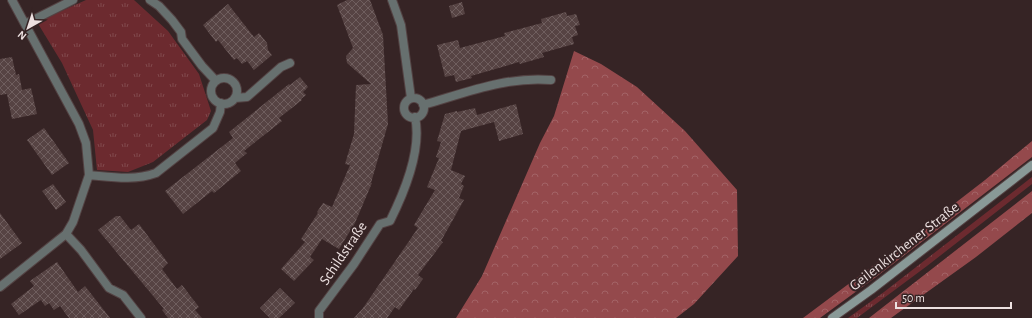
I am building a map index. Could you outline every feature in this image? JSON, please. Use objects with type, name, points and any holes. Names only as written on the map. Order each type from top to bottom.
[{"type":"main road","name":"Geilenkirchener Straße","points":[[832,318],[871,290],[1032,165]]},
{"type":"street","points":[[0,287],[66,234],[73,222],[89,175],[86,143],[78,124],[12,0]]},
{"type":"street","points":[[25,24],[73,0]]},
{"type":"street","points":[[150,0],[159,6],[172,20],[181,32],[182,39],[202,66],[216,81]]},
{"type":"street","points":[[392,0],[401,25],[411,98]]},
{"type":"street","points":[[236,98],[237,88],[235,83],[231,80],[226,78],[216,81],[213,85],[212,94],[214,98],[221,103],[229,103],[236,98],[247,97],[281,67],[290,63]]},
{"type":"street","points":[[423,105],[508,81],[533,79],[551,80]]},
{"type":"street","points":[[411,98],[416,98],[421,101],[423,105],[422,113],[415,117],[410,117],[404,110],[404,105],[407,100],[411,98]]},
{"type":"street","points":[[89,175],[132,178],[145,177],[156,173],[213,128],[219,116],[221,103]]},
{"type":"street","name":"Schildstraße","points":[[319,318],[319,312],[354,264],[380,224],[390,221],[392,218],[408,179],[417,128],[415,117]]},
{"type":"street","points":[[66,234],[81,250],[109,288],[123,296],[141,318]]},
{"type":"green space","points":[[86,0],[134,0],[168,31],[199,74],[211,111],[207,120],[153,162],[128,172],[97,170],[93,130],[62,63],[37,22]]},
{"type":"green space","points":[[574,51],[601,64],[637,87],[685,131],[737,190],[738,256],[694,304],[676,318],[456,318],[482,276],[540,143],[554,116]]},
{"type":"green space","points":[[1032,141],[1032,157],[876,277],[820,318],[803,318],[910,238],[985,180]]},
{"type":"green space","points":[[1032,177],[1032,184],[927,266],[857,318],[848,318],[884,292]]},
{"type":"green space","points":[[1032,191],[1032,213],[976,257],[891,318],[869,318]]},
{"type":"building","points":[[347,0],[370,0],[383,35],[388,124],[372,183],[355,223],[339,249],[322,239],[310,257],[314,260],[294,281],[281,269],[305,242],[301,239],[323,203],[332,207],[350,165],[345,164],[354,134],[356,85],[371,84],[347,63],[346,56],[353,48],[337,5]]},
{"type":"building","points":[[462,2],[465,14],[452,18],[449,6]]},
{"type":"building","points":[[228,4],[254,37],[259,33],[267,43],[268,50],[272,55],[254,70],[247,61],[242,64],[237,58],[234,60],[218,40],[216,42],[203,25]]},
{"type":"building","points":[[566,12],[567,16],[576,14],[580,25],[575,26],[578,35],[572,37],[574,44],[542,53],[544,57],[520,64],[519,62],[471,76],[472,78],[456,82],[454,75],[445,77],[437,45],[458,40],[460,48],[505,36],[504,33],[542,23],[541,19]]},
{"type":"building","points":[[12,57],[16,75],[19,74],[22,90],[31,88],[37,114],[12,119],[7,94],[0,95],[0,59]]},
{"type":"building","points":[[300,77],[308,87],[303,92],[306,95],[301,99],[302,100],[279,118],[282,121],[244,151],[247,153],[235,163],[241,171],[214,193],[212,191],[183,214],[165,191],[233,138],[229,132],[289,84],[290,85]]},
{"type":"building","points":[[516,104],[523,134],[499,141],[494,122],[461,131],[451,170],[465,176],[461,184],[464,186],[459,198],[464,200],[441,241],[443,242],[418,275],[423,279],[415,290],[414,289],[399,310],[395,307],[387,318],[354,318],[363,308],[418,228],[414,225],[435,190],[427,187],[439,158],[436,157],[441,142],[437,141],[445,114],[475,108],[477,115]]},
{"type":"building","points":[[44,128],[69,163],[52,175],[27,140]]},
{"type":"building","points":[[53,184],[66,202],[56,210],[42,191]]},
{"type":"building","points":[[0,213],[22,243],[0,259]]},
{"type":"building","points":[[116,216],[120,216],[131,230],[139,224],[168,263],[162,269],[177,289],[182,285],[199,307],[195,310],[202,318],[168,318],[162,310],[164,309],[98,230]]},
{"type":"building","points":[[57,262],[78,292],[85,286],[110,318],[69,318],[60,306],[54,310],[49,303],[45,306],[41,300],[19,315],[11,304],[34,286],[30,281]]},
{"type":"building","points":[[280,288],[295,303],[279,318],[270,318],[260,308]]}]
